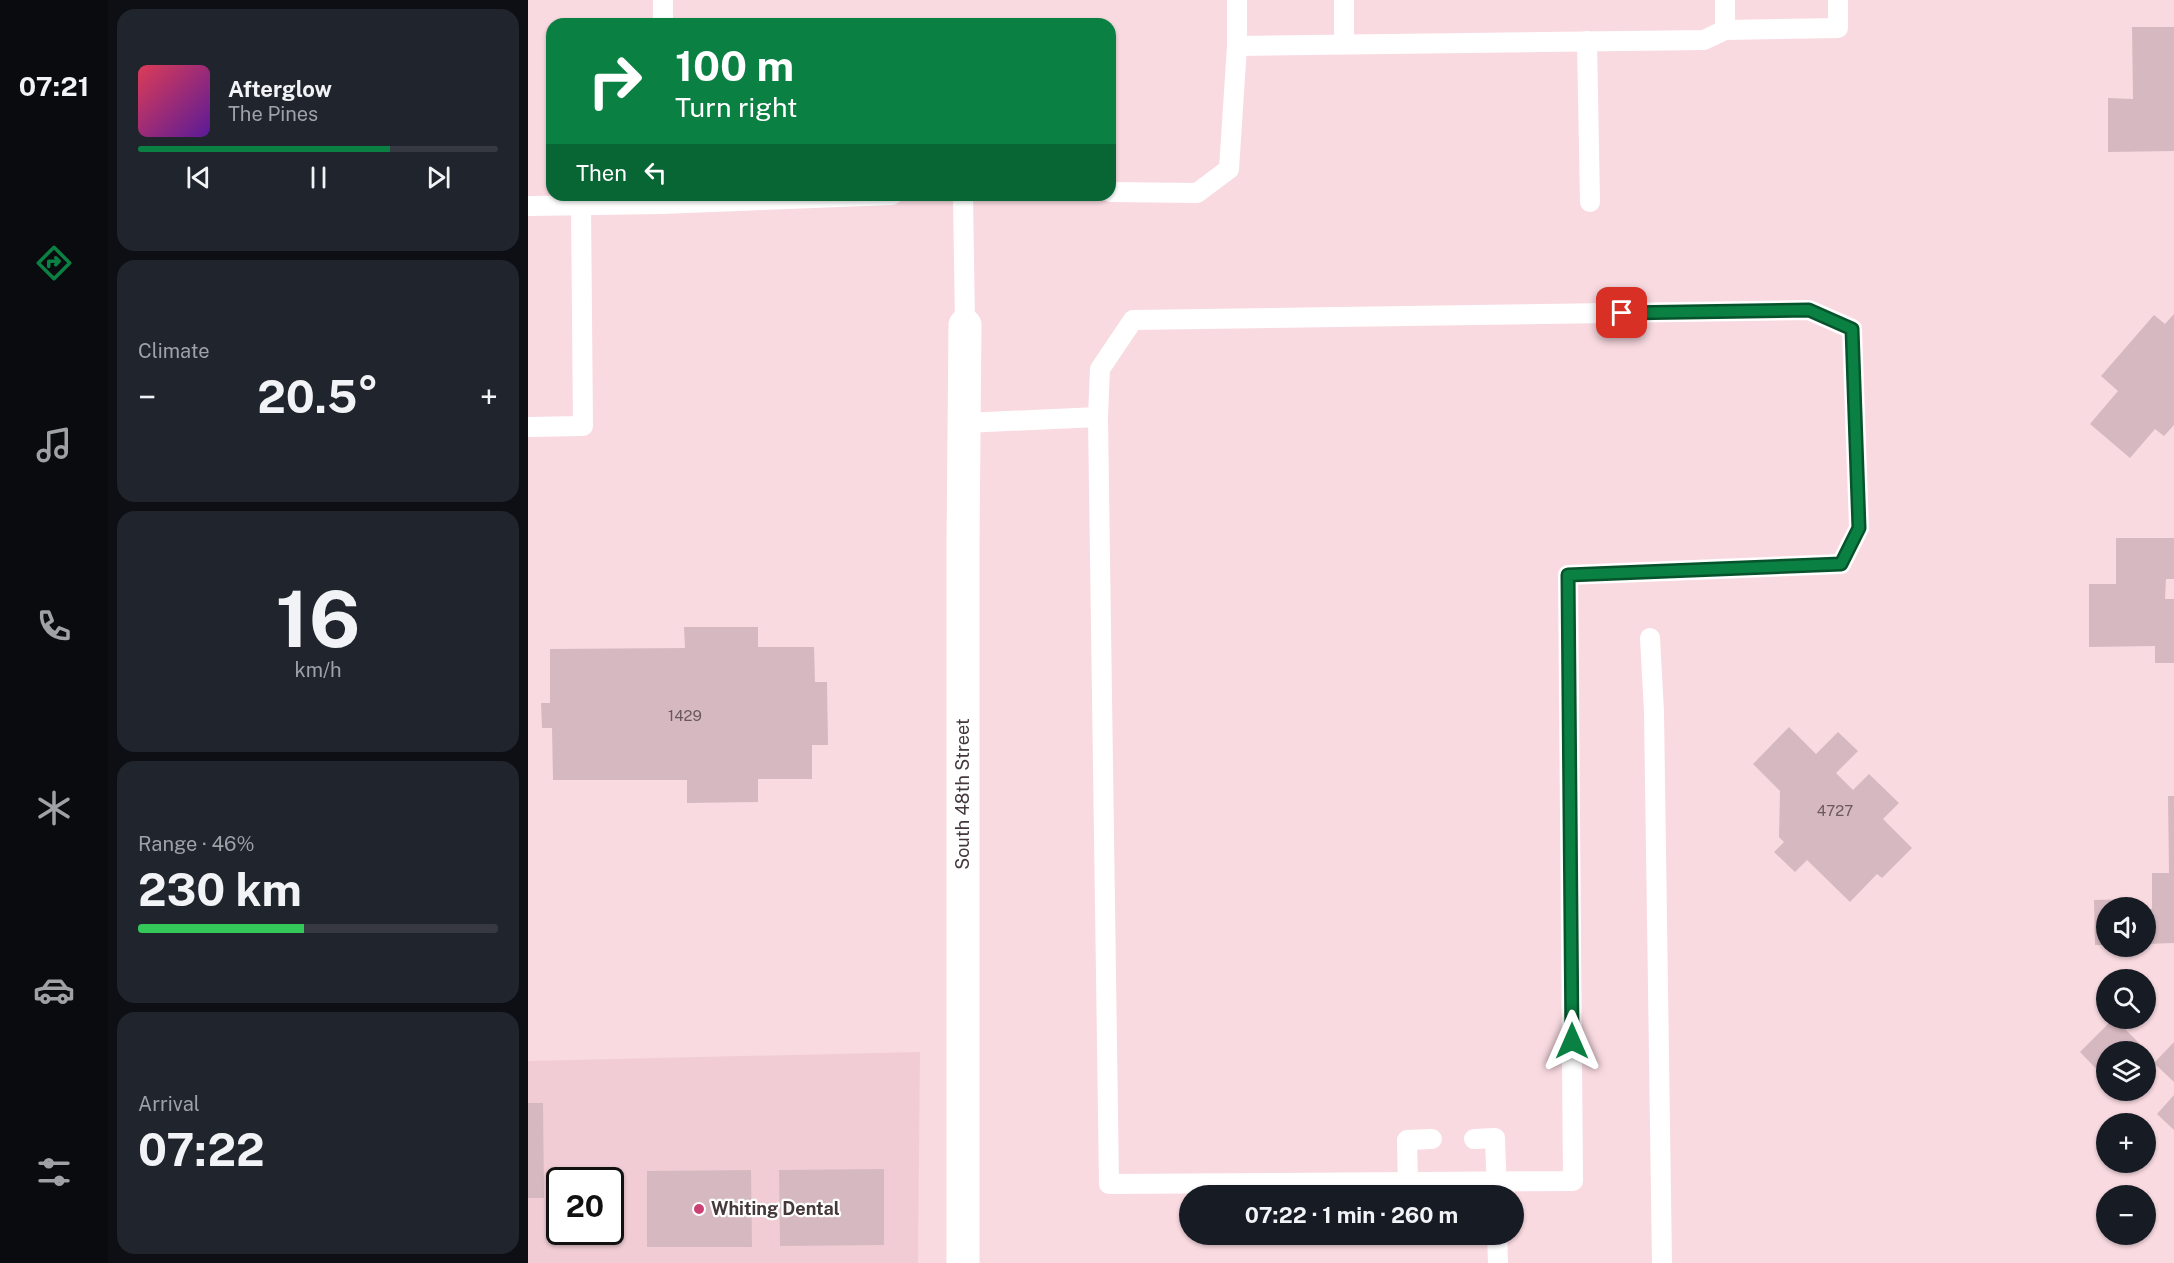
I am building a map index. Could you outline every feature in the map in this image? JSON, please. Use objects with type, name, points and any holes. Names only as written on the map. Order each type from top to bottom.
[{"type":"street","name":"South 48th Street","points":[[963,1263],[965,325]]},
{"type":"lane","points":[[663,0],[663,18]]},
{"type":"lane","points":[[1116,192],[1197,193],[1229,169],[1237,46],[1237,0]]},
{"type":"lane","points":[[1344,0],[1344,44]]},
{"type":"lane","points":[[1725,0],[1725,30]]},
{"type":"lane","points":[[1237,46],[1704,40],[1725,30],[1838,28],[1838,0]]},
{"type":"lane","points":[[1587,41],[1590,202]]},
{"type":"lane","points":[[528,206],[635,201]]},
{"type":"lane","points":[[963,201],[965,325]]},
{"type":"lane","points":[[528,427],[583,426],[581,205]]},
{"type":"lane","points":[[1437,1185],[1408,1183],[1109,1184],[1098,417],[1100,369],[1133,320],[1809,310],[1852,329],[1859,528],[1841,564],[1568,575],[1573,1181],[1524,1186]]},
{"type":"lane","points":[[965,423],[1098,417]]},
{"type":"lane","points":[[1650,638],[1654,724],[1662,1263]]},
{"type":"lane","points":[[1474,1139],[1495,1138],[1496,1185]]},
{"type":"lane","points":[[1408,1183],[1407,1140],[1432,1139]]},
{"type":"lane","points":[[1497,1245],[1498,1263]]},
{"type":"shaded area","points":[[920,1052],[918,1263],[528,1263],[528,1061]]},
{"type":"building","points":[[2132,27],[2174,27],[2174,151],[2108,152],[2108,98],[2133,99]]},
{"type":"building","points":[[2174,314],[2174,425],[2164,436],[2155,429],[2130,458],[2090,424],[2118,391],[2101,376],[2154,315],[2165,324]]},
{"type":"building","points":[[2116,538],[2174,538],[2174,579],[2166,579],[2165,599],[2174,599],[2174,663],[2155,663],[2155,646],[2089,647],[2089,584],[2116,584]]},
{"type":"building","points":[[684,627],[758,627],[758,647],[814,647],[815,682],[827,682],[828,745],[812,745],[812,779],[758,779],[758,802],[687,803],[687,780],[553,780],[552,728],[542,728],[541,703],[550,703],[550,649],[685,648]]},
{"type":"building","points":[[1789,727],[1816,754],[1838,732],[1858,751],[1836,773],[1853,790],[1869,774],[1899,803],[1883,819],[1912,848],[1882,878],[1877,874],[1850,902],[1807,860],[1795,872],[1774,852],[1784,842],[1779,837],[1780,791],[1753,764]]},
{"type":"building","points":[[2168,796],[2174,796],[2174,943],[2156,944],[2156,897],[2152,897],[2152,873],[2169,873]]},
{"type":"building","points":[[2094,900],[2096,900],[2096,945],[2095,945]]},
{"type":"building","points":[[2103,1029],[2125,1029],[2137,1041],[2096,1041],[2096,1069],[2080,1052]]},
{"type":"building","points":[[2174,1042],[2174,1082],[2156,1065],[2156,1061]]},
{"type":"building","points":[[2174,1095],[2174,1130],[2157,1114]]},
{"type":"building","points":[[528,1103],[543,1103],[544,1198],[528,1198]]},
{"type":"building","points":[[884,1169],[884,1245],[780,1246],[779,1170]]},
{"type":"building","name":"Whiting Dental","points":[[751,1170],[752,1247],[647,1247],[647,1171]]},
{"type":"place","name":"Whiting Dental","points":[[699,1209]]},
{"type":"route","points":[[1572,1041],[1568,575],[1841,564],[1859,528],[1852,329],[1809,310],[1622,313]]}]
